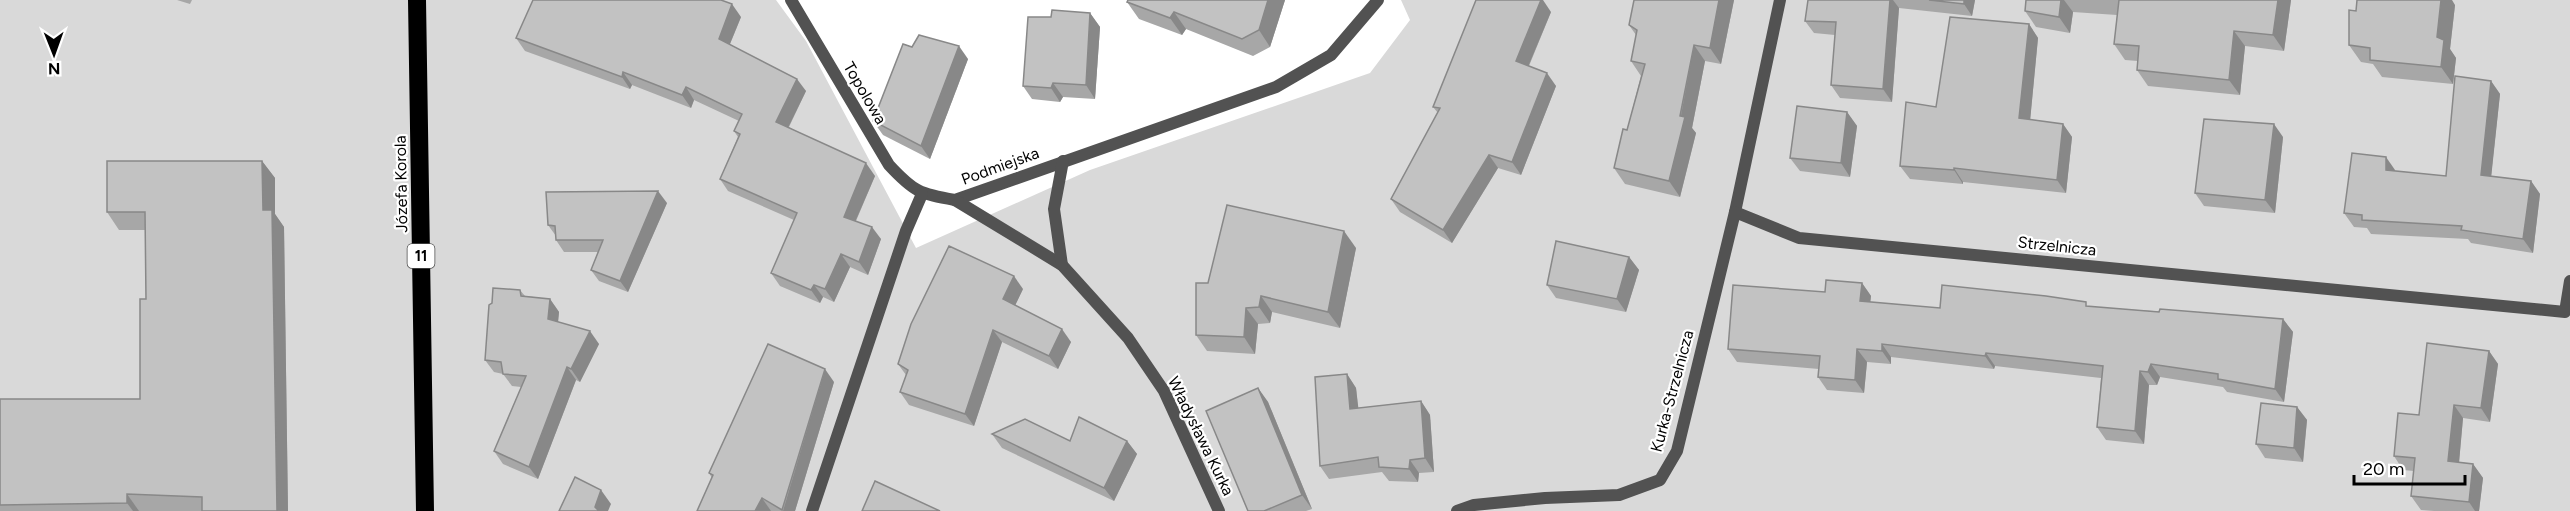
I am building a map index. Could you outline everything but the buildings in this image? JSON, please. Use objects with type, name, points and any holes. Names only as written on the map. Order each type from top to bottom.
[{"type":"highway","name":"Józefa Korola","points":[[417,0],[425,511]]},
{"type":"street","name":"Topolowa","points":[[791,0],[889,165],[903,181],[922,194]]},
{"type":"street","name":"Podmiejska","points":[[922,194],[955,200],[1276,87],[1330,55],[1378,0]]},
{"type":"street","points":[[1735,212],[1780,0]]},
{"type":"street","points":[[1062,265],[1054,209],[1063,161]]},
{"type":"street","points":[[812,511],[906,231],[922,194]]},
{"type":"street","name":"Władysława Kurka","points":[[955,200],[1062,265],[1128,338],[1164,391],[1219,511]]},
{"type":"street","name":"Strzelnicza","points":[[1735,212],[1799,238],[2565,312],[2570,281]]},
{"type":"street","name":"Kurka-Strzelnicza","points":[[1457,511],[1486,503],[1619,495],[1660,480],[1677,451],[1735,212]]},
{"type":"shaded area","points":[[0,0],[776,0],[806,41],[916,248],[1090,170],[1370,73],[1410,20],[1401,0],[2570,0],[2570,511],[0,511]]}]
